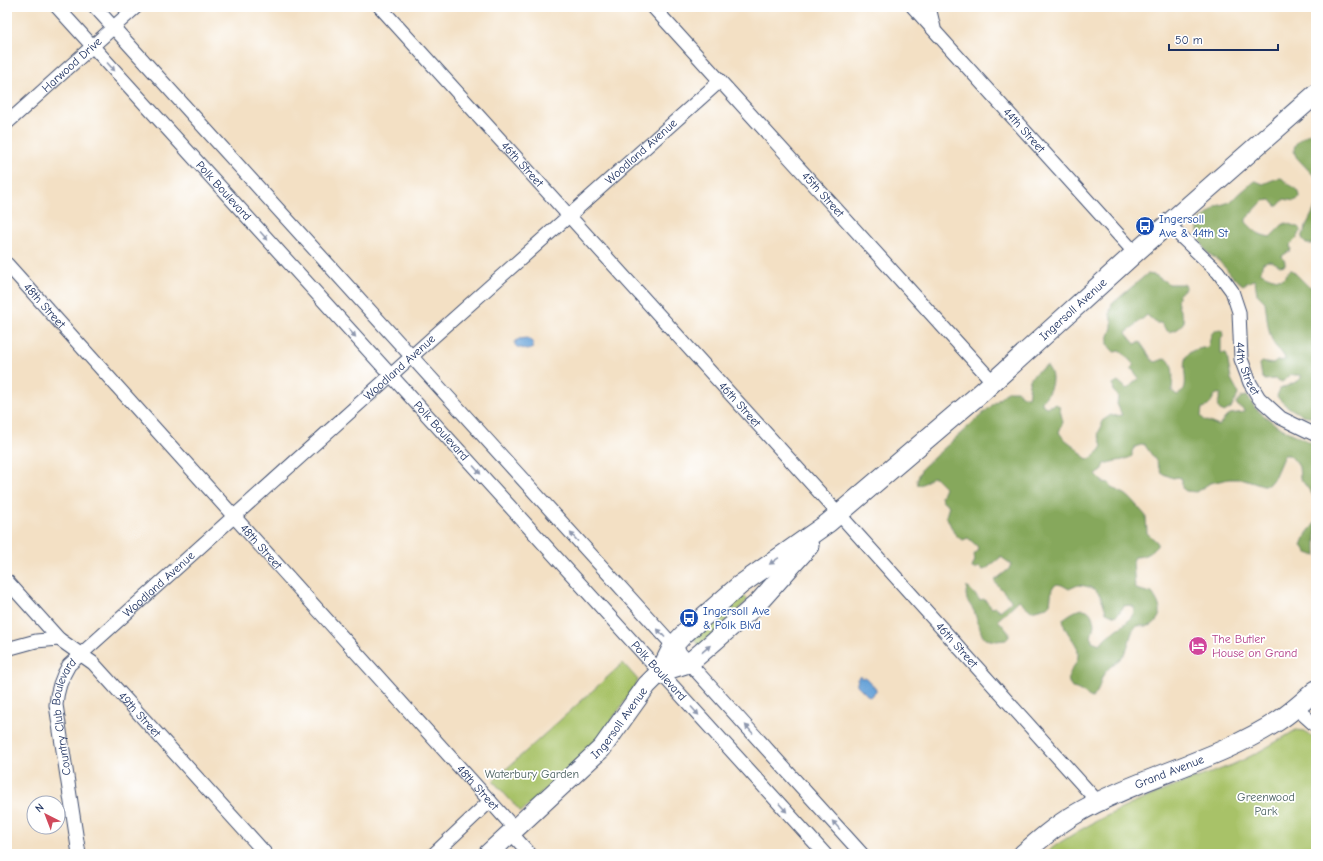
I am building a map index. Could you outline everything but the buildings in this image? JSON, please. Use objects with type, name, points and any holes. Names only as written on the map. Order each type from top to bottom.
[{"type":"main road","name":"Ingersoll Avenue","points":[[488,854],[602,748],[647,685],[660,672],[673,646],[685,634],[740,585],[834,518],[993,382],[1135,253],[1316,94]]},
{"type":"main road","name":"Ingersoll Avenue","points":[[660,672],[689,663],[758,603],[834,518]]},
{"type":"main road","name":"Grand Avenue","points":[[1023,854],[1042,837],[1073,816],[1098,802],[1228,747],[1277,721],[1296,708],[1316,690]]},
{"type":"street","name":"Polk Boulevard","points":[[57,7],[825,854]]},
{"type":"street","points":[[95,7],[862,854]]},
{"type":"street","name":"Harwood Drive","points":[[7,123],[136,7]]},
{"type":"street","name":"46th Street","points":[[380,7],[568,216],[834,518],[1098,802]]},
{"type":"street","name":"45th Street","points":[[653,7],[993,382]]},
{"type":"street","name":"44th Street","points":[[913,7],[1135,253]]},
{"type":"street","points":[[929,7],[935,32]]},
{"type":"street","name":"Woodland Avenue","points":[[79,654],[720,81]]},
{"type":"street","name":"44th Street","points":[[1168,224],[1218,272],[1232,291],[1239,312],[1241,359],[1245,371],[1259,398],[1281,418],[1316,435]]},
{"type":"street","name":"48th Street","points":[[7,264],[490,801],[530,854]]},
{"type":"street","name":"49th Street","points":[[7,581],[58,639],[93,663],[266,854]]},
{"type":"street","points":[[7,649],[36,641],[58,639]]},
{"type":"street","name":"Country Club Boulevard","points":[[79,654],[68,665],[63,674],[57,691],[56,705],[79,854]]},
{"type":"street","points":[[1296,708],[1316,726]]},
{"type":"street","points":[[434,854],[490,801]]},
{"type":"green space","points":[[1316,130],[1316,178],[1297,158],[1294,153],[1294,148],[1299,141]]},
{"type":"green space","points":[[1281,178],[1297,189],[1300,198],[1294,201],[1284,199],[1278,206],[1276,206],[1271,200],[1263,201],[1246,219],[1246,222],[1256,232],[1270,237],[1286,223],[1300,228],[1301,230],[1298,237],[1290,245],[1291,250],[1282,256],[1285,265],[1280,266],[1276,263],[1268,261],[1263,263],[1260,272],[1264,275],[1280,279],[1284,277],[1289,270],[1292,270],[1308,286],[1316,288],[1316,416],[1312,417],[1295,411],[1277,396],[1280,389],[1298,381],[1301,378],[1301,375],[1291,375],[1282,382],[1275,379],[1265,380],[1262,377],[1260,364],[1262,362],[1273,364],[1277,361],[1285,360],[1285,358],[1275,346],[1270,335],[1265,302],[1257,294],[1255,281],[1253,280],[1243,285],[1235,279],[1220,262],[1208,253],[1198,236],[1200,221],[1217,206],[1230,202],[1254,181],[1263,184]]},
{"type":"green space","points":[[1316,206],[1316,240],[1312,244],[1306,244],[1302,238]]},
{"type":"green space","points":[[1147,274],[1155,275],[1169,284],[1186,285],[1185,289],[1177,299],[1184,322],[1178,329],[1169,332],[1161,323],[1156,323],[1147,315],[1126,333],[1135,344],[1140,342],[1153,361],[1156,362],[1166,358],[1169,361],[1173,373],[1172,391],[1177,395],[1182,392],[1185,387],[1184,367],[1187,355],[1194,350],[1208,347],[1212,333],[1216,330],[1222,330],[1223,336],[1221,338],[1221,353],[1226,353],[1231,379],[1238,395],[1231,408],[1224,412],[1217,406],[1221,394],[1216,394],[1208,406],[1202,408],[1201,416],[1204,420],[1219,426],[1230,414],[1244,412],[1244,410],[1236,403],[1241,397],[1247,396],[1255,408],[1277,426],[1316,445],[1316,503],[1312,494],[1300,478],[1299,467],[1289,455],[1284,455],[1274,478],[1268,485],[1263,485],[1244,479],[1229,479],[1210,483],[1196,492],[1186,491],[1182,488],[1182,479],[1178,477],[1173,478],[1161,473],[1156,461],[1144,444],[1135,447],[1132,451],[1132,456],[1129,458],[1105,464],[1102,471],[1096,475],[1103,482],[1109,483],[1112,488],[1130,498],[1146,516],[1147,533],[1157,542],[1157,546],[1152,551],[1145,555],[1135,557],[1133,561],[1135,588],[1152,593],[1160,608],[1160,613],[1152,625],[1134,628],[1124,655],[1104,674],[1097,693],[1092,698],[1072,688],[1069,683],[1069,674],[1076,663],[1078,653],[1076,645],[1066,629],[1063,619],[1078,610],[1082,609],[1089,612],[1092,616],[1094,624],[1091,639],[1092,641],[1100,644],[1106,637],[1124,625],[1132,617],[1134,607],[1130,605],[1124,606],[1115,616],[1106,612],[1098,592],[1085,586],[1078,585],[1069,589],[1057,584],[1052,588],[1050,604],[1047,607],[1031,611],[1019,600],[998,620],[1009,633],[1009,637],[1006,640],[996,641],[985,639],[982,635],[974,611],[967,600],[967,586],[980,600],[984,599],[992,608],[995,607],[1000,611],[1011,602],[1011,600],[994,581],[1009,569],[1011,564],[1001,557],[986,569],[983,570],[979,567],[975,569],[972,568],[975,560],[974,555],[978,549],[977,546],[968,538],[963,540],[954,533],[946,516],[949,506],[942,500],[941,497],[945,487],[935,477],[932,477],[920,485],[918,485],[917,480],[922,468],[1008,391],[1017,391],[1023,396],[1028,396],[1031,377],[1047,366],[1051,372],[1052,383],[1050,390],[1042,404],[1046,407],[1056,404],[1059,406],[1063,422],[1059,432],[1064,439],[1086,458],[1088,459],[1094,456],[1102,446],[1098,433],[1102,426],[1102,421],[1111,415],[1122,415],[1117,404],[1118,396],[1114,392],[1113,384],[1118,381],[1127,389],[1139,378],[1131,368],[1134,365],[1121,351],[1114,352],[1108,344],[1112,327],[1110,315],[1112,304]]},
{"type":"green space","points":[[1316,522],[1316,556],[1307,553],[1302,545],[1307,533]]},
{"type":"green space","points":[[742,596],[745,596],[748,600],[700,646],[693,638]]},
{"type":"green space","name":"Waterbury Garden","points":[[623,663],[638,680],[636,685],[596,743],[521,812],[493,781]]},
{"type":"green space","name":"Greenwood Park","points":[[1296,730],[1305,731],[1316,741],[1316,854],[1044,854],[1060,842],[1113,813],[1170,788],[1238,762]]},
{"type":"water","points":[[527,338],[533,342],[532,349],[526,350],[518,348],[515,345],[515,342],[519,339]]},
{"type":"water","points":[[860,676],[861,678],[865,677],[876,689],[870,697],[857,685],[857,679]]},
{"type":"place","name":"Ingersoll Ave & 44th St","points":[[1145,226]]},
{"type":"place","name":"Ingersoll Ave & Polk Blvd","points":[[689,618]]},
{"type":"place","name":"The Butler House on Grand","points":[[1198,646]]}]
